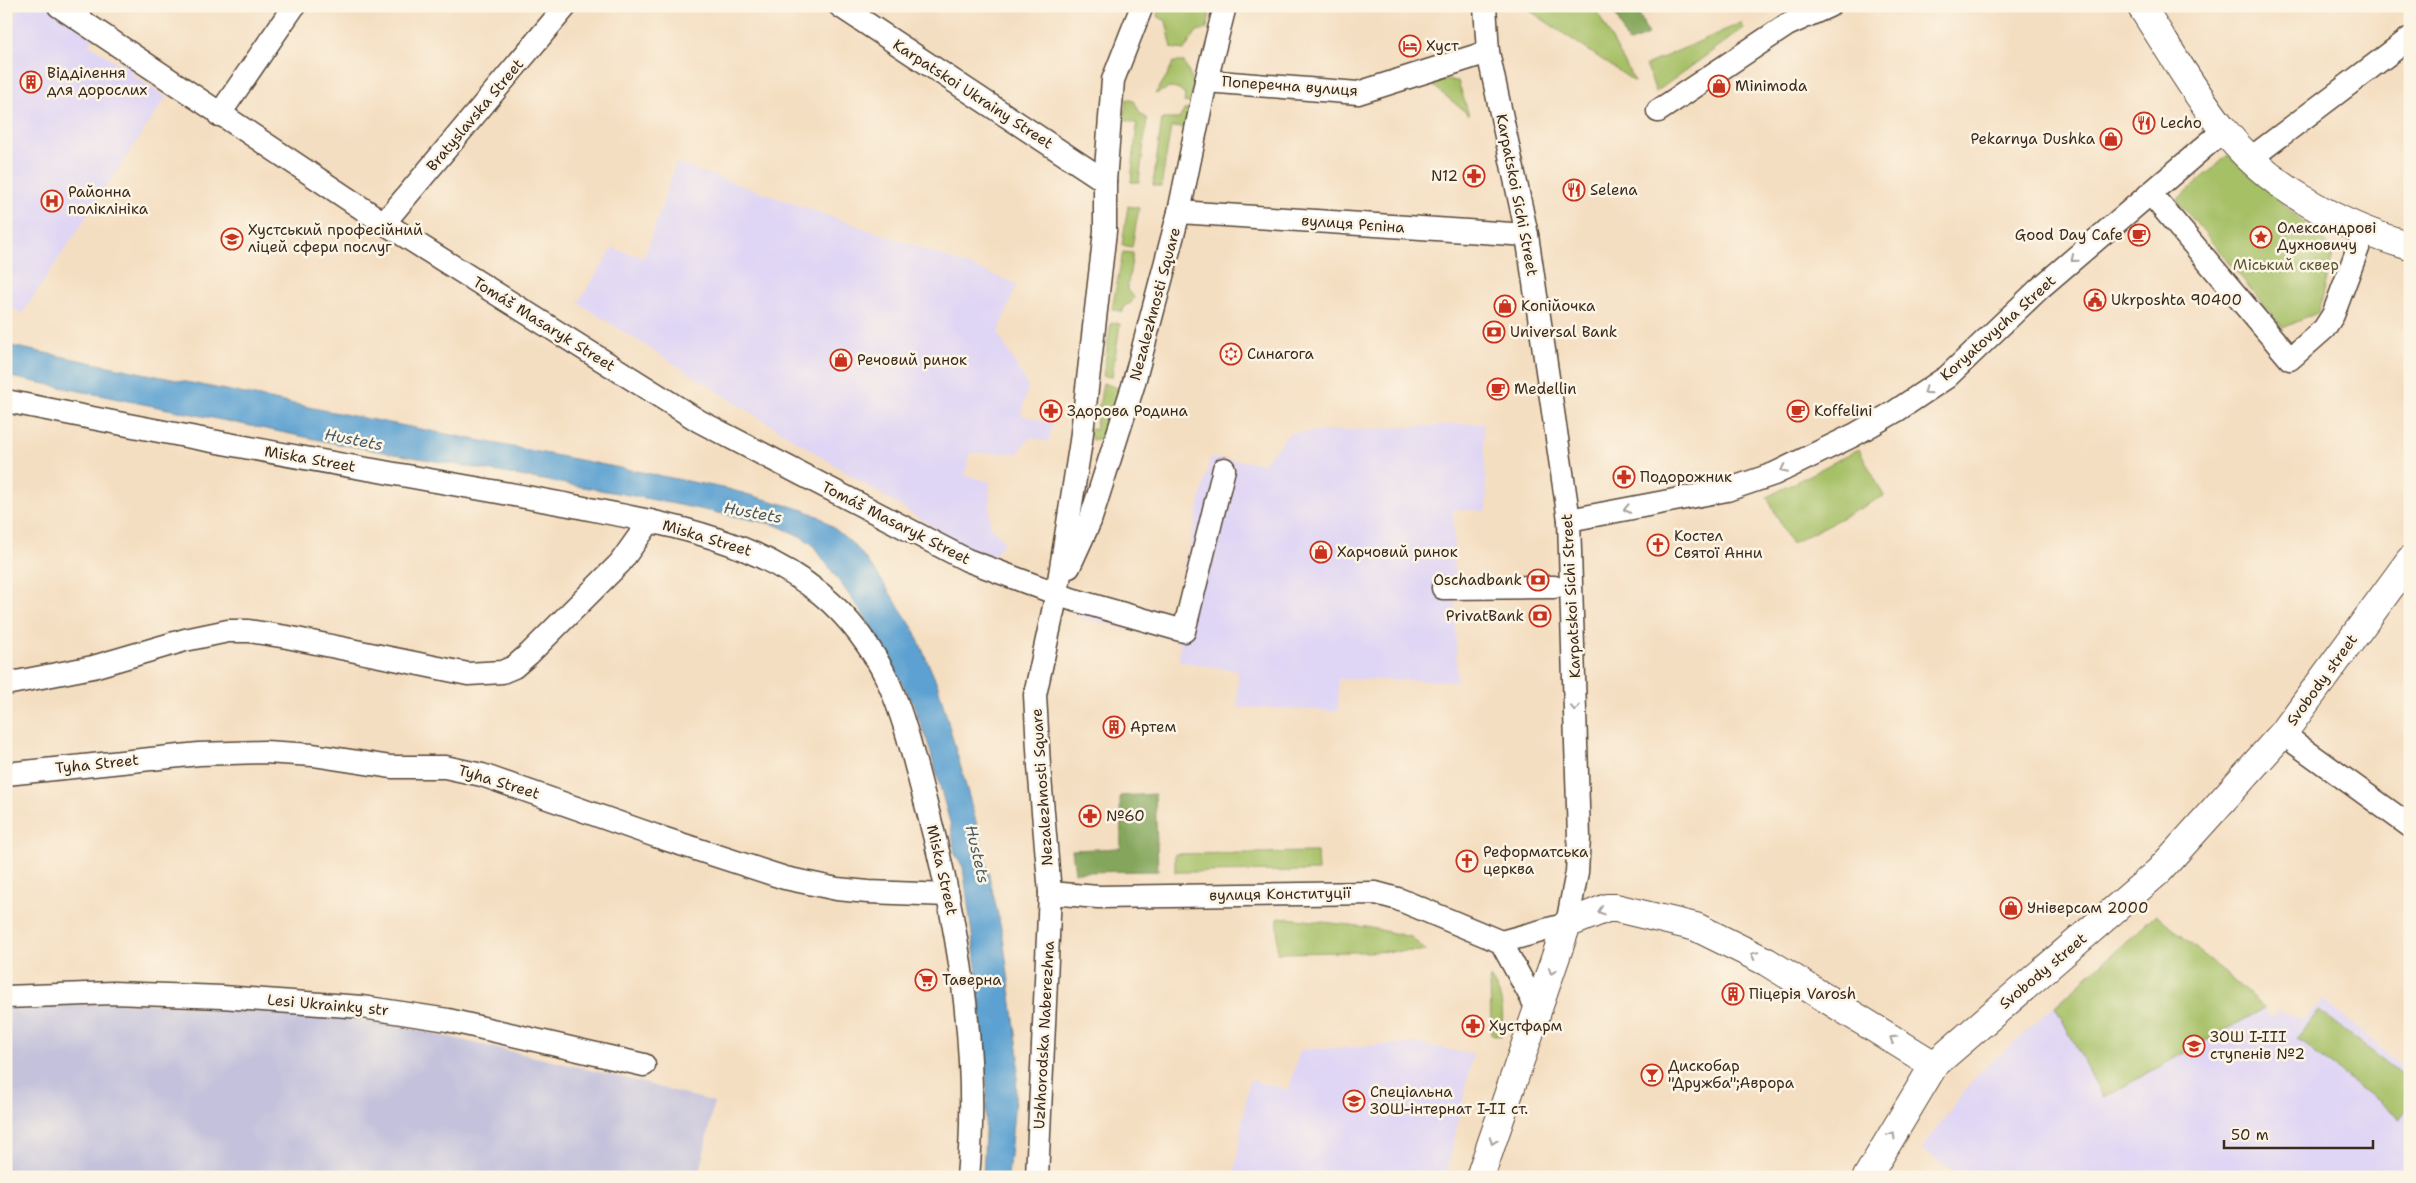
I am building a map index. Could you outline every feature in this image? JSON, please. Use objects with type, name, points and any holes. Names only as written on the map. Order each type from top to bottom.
[{"type":"main road","points":[[2141,6],[2224,130],[2251,158],[2280,184],[2320,209],[2410,256]]},
{"type":"main road","points":[[2371,235],[2410,246]]},
{"type":"main road","name":"Svobody street","points":[[1867,1177],[1934,1065],[2159,871],[2284,732],[2410,560]]},
{"type":"main road","points":[[1567,924],[1607,908],[1616,908],[1696,927],[1767,962],[1934,1065]]},
{"type":"main road","name":"Karpatskoi Sichi Street","points":[[1480,1177],[1567,924]]},
{"type":"street","name":"Tomáš Masaryk Street","points":[[58,6],[219,115],[384,223],[699,421],[967,560],[1057,593],[1184,631],[1224,469]]},
{"type":"street","points":[[219,115],[294,6]]},
{"type":"street","name":"Bratyslavska Street","points":[[384,223],[566,6]]},
{"type":"street","name":"Karpatskoi Ukrainy Street","points":[[840,6],[1105,181]]},
{"type":"street","name":"Nezalezhnosti Square","points":[[1050,893],[1038,766],[1036,695],[1057,593],[1081,441],[1105,231],[1105,181],[1112,80],[1142,6]]},
{"type":"street","name":"Nezalezhnosti Square","points":[[1057,593],[1090,521],[1133,386],[1179,212],[1206,81],[1225,6]]},
{"type":"street","name":"Karpatskoi Sichi Street","points":[[1485,6],[1488,52],[1527,235],[1568,520],[1579,855],[1567,924]]},
{"type":"street","points":[[1658,111],[1787,24],[1829,6]]},
{"type":"street","points":[[2251,158],[2410,38]]},
{"type":"street","name":"Поперечна вулиця","points":[[1206,81],[1358,93],[1488,52]]},
{"type":"street","name":"Koryatovycha Street","points":[[1568,520],[1727,490],[1774,474],[1854,435],[1896,411],[1947,377],[2040,288],[2224,130]]},
{"type":"street","points":[[2150,193],[2290,359],[2324,329],[2333,315],[2371,235]]},
{"type":"street","name":"вулиця Рєпіна","points":[[1179,212],[1527,235]]},
{"type":"street","name":"Miska Street","points":[[6,401],[266,451],[475,487],[681,527],[756,553],[824,596],[859,635],[887,679],[901,712],[939,851],[958,950],[970,1060],[968,1177]]},
{"type":"street","points":[[6,684],[93,668],[185,640],[228,631],[249,631],[287,637],[468,674],[502,672],[514,667],[529,654],[620,563],[650,521]]},
{"type":"street","points":[[1443,588],[1554,587]]},
{"type":"street","points":[[2284,732],[2295,743],[2410,826]]},
{"type":"street","name":"Tyha Street","points":[[6,774],[199,754],[265,752],[313,755],[391,767],[444,767],[482,775],[656,836],[785,878],[860,891],[948,895]]},
{"type":"street","name":"вулиця Конституції","points":[[1050,893],[1098,897],[1376,893],[1398,899],[1501,942]]},
{"type":"street","name":"Uzhhorodska Naberezhna","points":[[1037,1177],[1050,893]]},
{"type":"street","points":[[1538,1010],[1501,942],[1567,924]]},
{"type":"street","name":"Lesi Ukrainky str","points":[[6,997],[113,993],[222,997],[362,1007],[448,1020],[644,1065]]},
{"type":"shaded area","name":"Районна поліклініка","points":[[21,6],[47,6],[93,38],[89,44],[120,65],[127,62],[133,67],[131,74],[166,97],[22,314],[6,304],[6,32]]},
{"type":"shaded area","name":"Речовий ринок","points":[[676,163],[919,247],[1017,284],[998,333],[1028,386],[1021,415],[1053,424],[1048,442],[1030,437],[1018,453],[970,453],[965,475],[990,482],[990,525],[1004,541],[990,563],[578,303],[613,248],[644,258]]},
{"type":"shaded area","name":"Харчовий ринок","points":[[1483,423],[1487,511],[1453,509],[1457,681],[1338,679],[1338,711],[1237,707],[1238,671],[1179,661],[1180,641],[1078,617],[1086,594],[1174,613],[1210,458],[1263,463],[1290,433]]},
{"type":"shaded area","name":"ЗОШ І-ІІІ ступенів №2","points":[[2156,914],[2265,1008],[2271,1019],[2279,1011],[2304,1020],[2323,999],[2410,1073],[2410,1161],[2389,1177],[1962,1177],[1921,1150],[1976,1076]]},
{"type":"shaded area","points":[[118,1002],[279,1010],[406,1027],[625,1078],[714,1102],[699,1177],[6,1177],[6,1007]]},
{"type":"shaded area","name":"Спеціальна ЗОШ-інтернат І-ІІ ст.","points":[[1415,1043],[1473,1054],[1446,1177],[1234,1177],[1249,1080],[1289,1090],[1300,1050]]},
{"type":"green space","points":[[1159,6],[1211,6],[1207,29],[1197,31],[1184,50],[1172,48],[1166,21],[1157,16]]},
{"type":"green space","points":[[1523,6],[1594,6],[1635,82]]},
{"type":"green space","points":[[1612,6],[1636,6],[1648,35],[1628,43]]},
{"type":"green space","points":[[1741,23],[1744,28],[1656,92],[1646,65]]},
{"type":"green space","points":[[1173,62],[1184,62],[1193,82],[1191,103],[1184,102],[1185,96],[1180,89],[1169,88],[1155,94],[1168,74]]},
{"type":"green space","points":[[1425,79],[1458,81],[1469,115]]},
{"type":"green space","points":[[1127,99],[1134,101],[1140,113],[1147,119],[1139,182],[1131,182],[1137,124],[1123,119]]},
{"type":"green space","points":[[1185,109],[1189,109],[1187,128],[1171,127],[1161,187],[1153,185],[1162,119],[1179,119]]},
{"type":"green space","name":"Міський сквер","points":[[2228,155],[2334,250],[2319,312],[2283,328],[2177,200]]},
{"type":"green space","points":[[1128,206],[1139,208],[1132,247],[1122,245]]},
{"type":"green space","points":[[1123,252],[1133,253],[1127,290],[1134,297],[1131,303],[1124,306],[1123,312],[1112,309]]},
{"type":"green space","points":[[1111,322],[1120,324],[1112,377],[1103,376]]},
{"type":"green space","points":[[1103,383],[1121,389],[1107,437],[1092,440],[1087,428],[1095,430]]},
{"type":"green space","points":[[1859,449],[1884,496],[1791,544],[1767,497]]},
{"type":"green space","points":[[1155,794],[1158,871],[1075,872],[1072,850],[1121,848],[1120,796]]},
{"type":"green space","points":[[1317,852],[1318,871],[1175,872],[1175,854]]},
{"type":"green space","points":[[2156,914],[2265,1008],[2103,1098],[2055,1006]]},
{"type":"green space","points":[[1278,917],[1367,927],[1411,937],[1426,951],[1277,953]]},
{"type":"green space","points":[[1490,978],[1498,992],[1502,1006],[1501,1036],[1491,1034]]},
{"type":"green space","points":[[2319,1010],[2410,1081],[2410,1106],[2400,1119],[2297,1038]]},
{"type":"water","name":"Hustets","points":[[6,345],[323,410],[728,489],[804,510],[820,517],[846,538],[858,549],[878,575],[913,628],[938,686],[980,836],[1003,937],[1019,1056],[1008,1177],[983,1177],[987,1086],[976,964],[963,867],[955,854],[951,826],[928,743],[912,701],[863,614],[812,544],[800,536],[773,524],[640,497],[344,445],[6,376]]},
{"type":"place","name":"Хуст","points":[[1410,46]]},
{"type":"place","name":"Відділення для дорослих","points":[[31,82]]},
{"type":"place","name":"Minimoda","points":[[1719,86]]},
{"type":"place","name":"Lecho","points":[[2144,123]]},
{"type":"place","name":"Pekarnya Dushka","points":[[2111,139]]},
{"type":"place","name":"N12","points":[[1474,176]]},
{"type":"place","name":"Selena","points":[[1574,190]]},
{"type":"place","name":"Районна поліклініка","points":[[52,201]]},
{"type":"place","name":"Good Day Cafe","points":[[2139,235]]},
{"type":"place","name":"Олександрові Духновичу","points":[[2261,237]]},
{"type":"place","name":"Хустський професійний ліцей сфери послуг","points":[[232,239]]},
{"type":"place","name":"Ukrposhta 90400","points":[[2095,300]]},
{"type":"place","name":"Копійочка","points":[[1505,306]]},
{"type":"place","name":"Universal Bank","points":[[1494,332]]},
{"type":"place","name":"Синагога","points":[[1231,354]]},
{"type":"place","name":"Речовий ринок","points":[[841,360]]},
{"type":"place","name":"Medellin","points":[[1498,389]]},
{"type":"place","name":"Здорова Родина","points":[[1051,411]]},
{"type":"place","name":"Koffelini","points":[[1798,411]]},
{"type":"place","name":"Подорожник","points":[[1624,477]]},
{"type":"place","name":"Костел Святої Анни","points":[[1658,545]]},
{"type":"place","name":"Харчовий ринок","points":[[1321,552]]},
{"type":"place","name":"Oschadbank","points":[[1538,580]]},
{"type":"place","name":"PrivatBank","points":[[1540,616]]},
{"type":"place","name":"Артем","points":[[1114,727]]},
{"type":"place","name":"№60","points":[[1090,816]]},
{"type":"place","name":"Реформатська церква","points":[[1467,861]]},
{"type":"place","name":"Універсам 2000","points":[[2011,908]]},
{"type":"place","name":"Таверна","points":[[926,980]]},
{"type":"place","name":"Піцерія Varosh","points":[[1733,994]]},
{"type":"place","name":"Хустфарм","points":[[1473,1026]]},
{"type":"place","name":"ЗОШ І-ІІІ ступенів №2","points":[[2194,1046]]},
{"type":"place","name":"Дискобар \"Дружба\";Аврора","points":[[1652,1075]]},
{"type":"place","name":"Спеціальна ЗОШ-інтернат І-ІІ ст.","points":[[1354,1101]]}]
